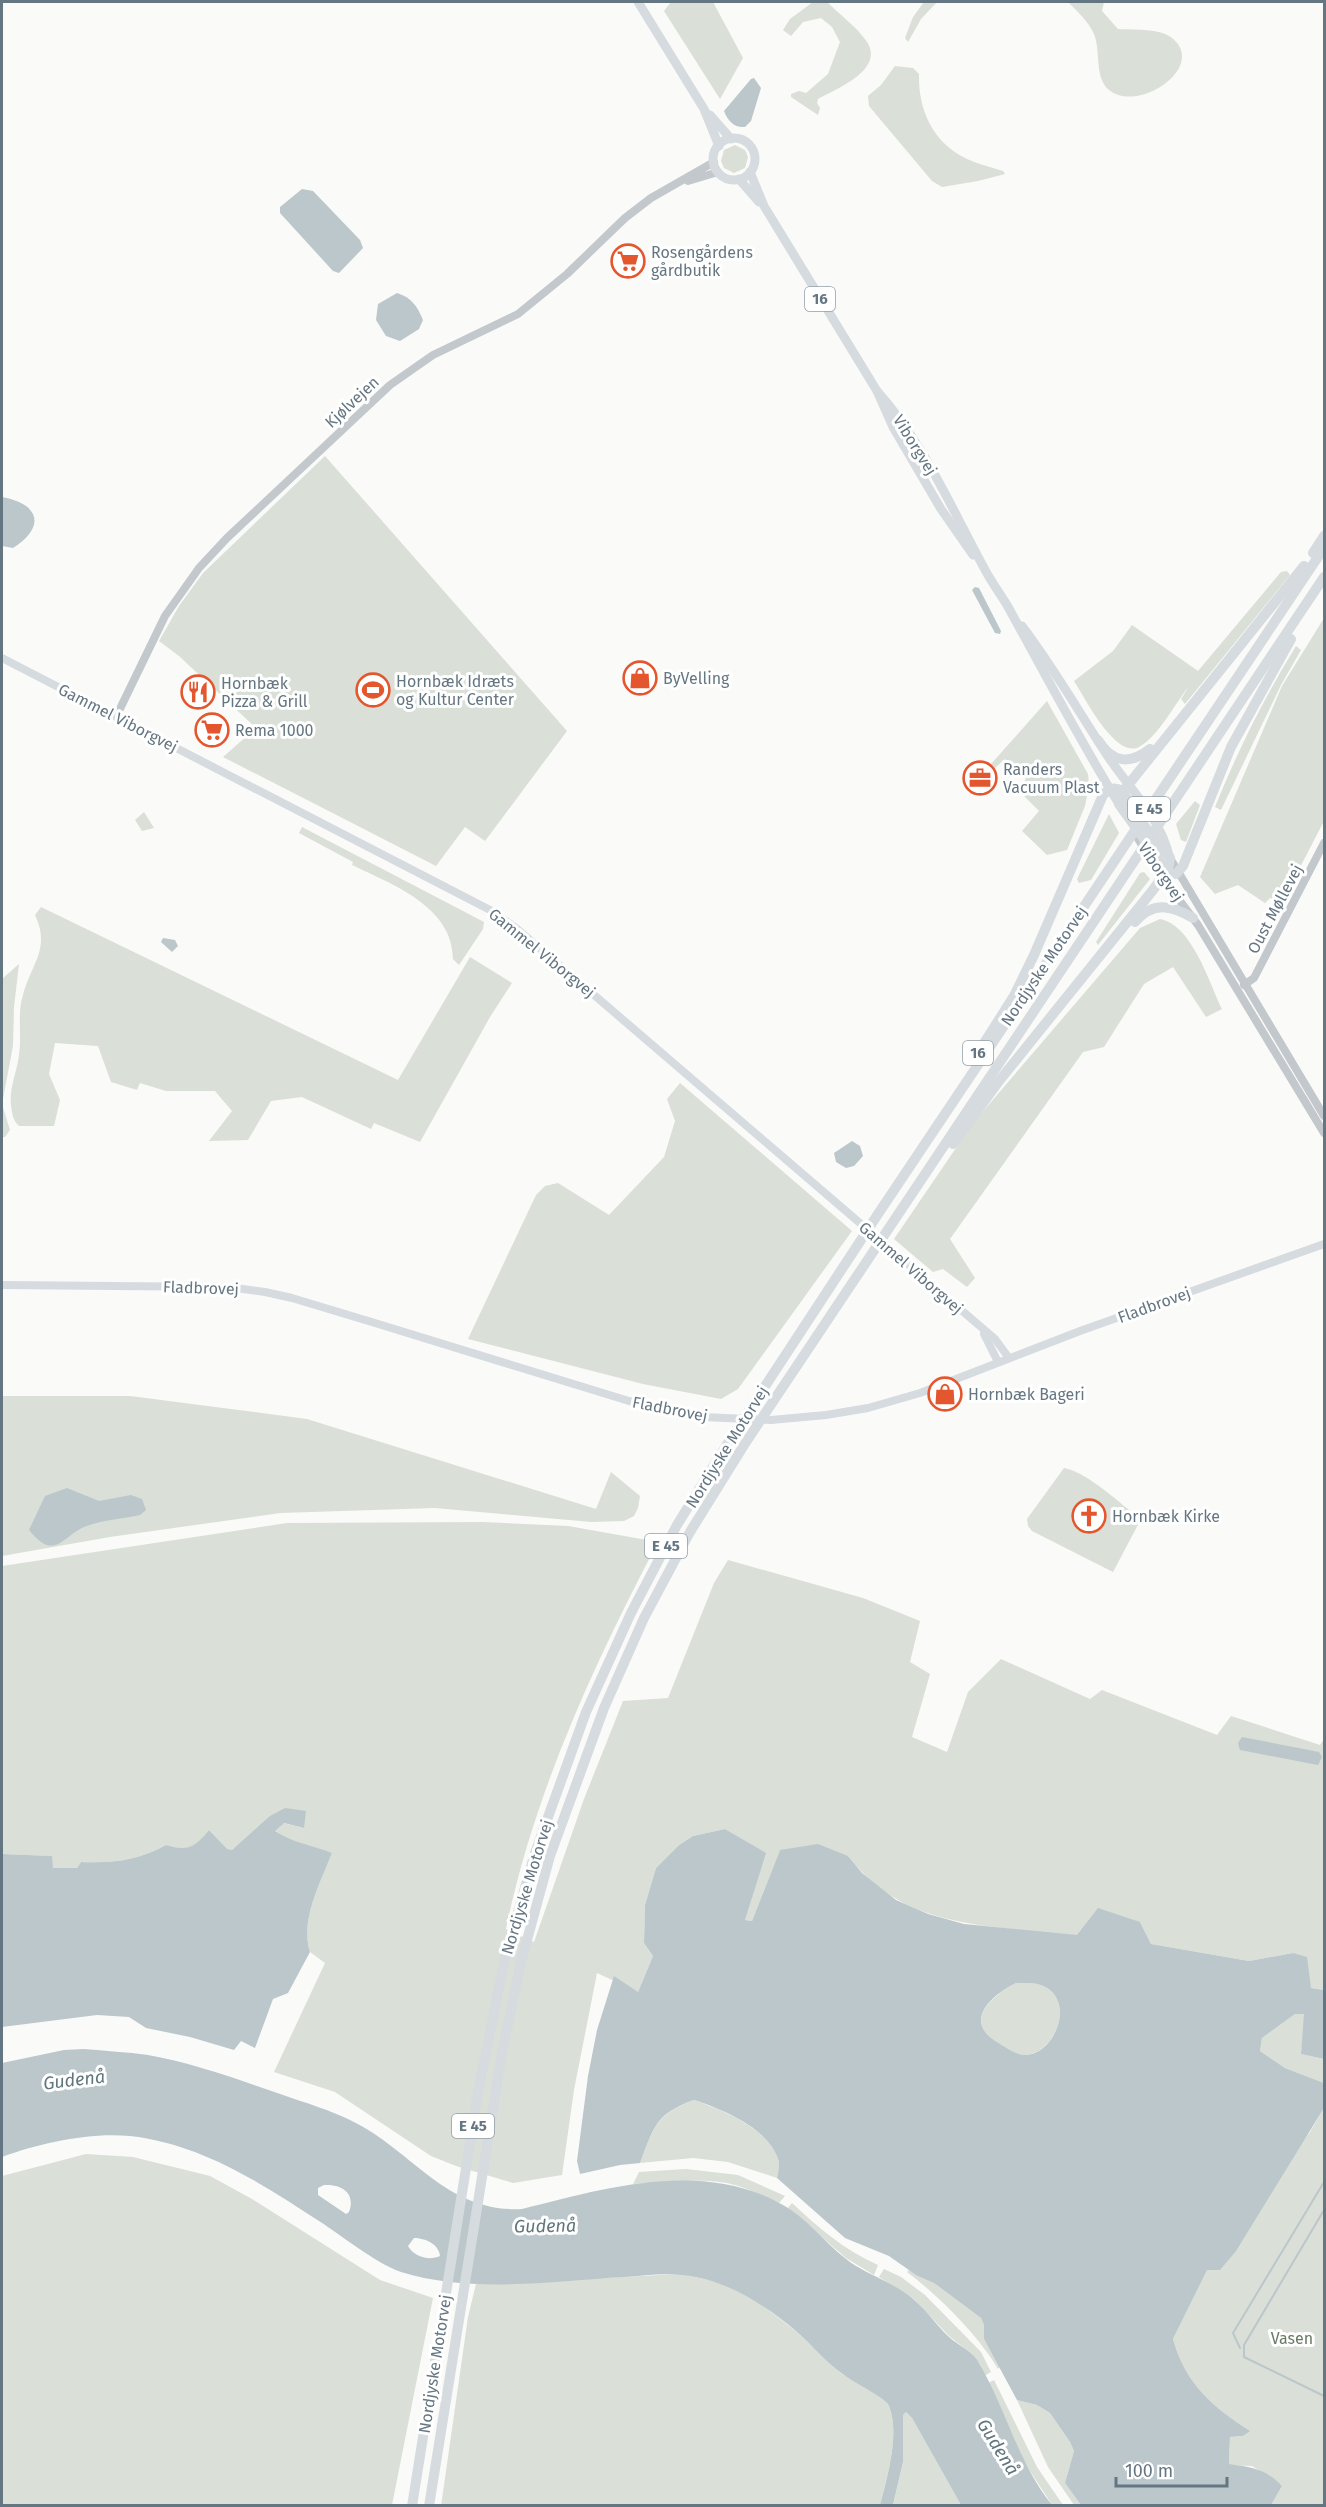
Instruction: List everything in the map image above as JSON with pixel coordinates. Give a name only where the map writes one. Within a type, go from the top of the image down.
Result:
[{"type":"highway","points":[[1324,536],[1271,609],[1167,736],[1125,792],[1130,817],[1164,867],[1173,874],[1183,866],[1219,773],[1242,726],[1287,645],[1324,589]]},
{"type":"highway","name":"Nordjyske Motorvej","points":[[412,2505],[486,2050],[505,1958],[534,1856],[586,1712],[631,1613],[678,1525],[731,1438],[878,1214],[1324,548]]},
{"type":"highway","name":"Nordjyske Motorvej","points":[[429,2505],[502,2053],[534,1913],[550,1856],[604,1708],[644,1618],[690,1532],[738,1455],[1324,577]]},
{"type":"highway","points":[[1098,740],[1104,751],[1126,760],[1140,757],[1167,736]]},
{"type":"highway","points":[[1109,789],[1115,788],[1125,792]]},
{"type":"highway","name":"16","points":[[878,1214],[1014,996],[1034,955],[1100,800],[1109,789]]},
{"type":"highway","name":"16","points":[[870,1255],[999,1081],[1099,958],[1164,867]]},
{"type":"highway","points":[[1099,958],[1141,915],[1152,909],[1162,906],[1170,907],[1193,918]]},
{"type":"main road","name":"16","points":[[638,2],[704,109],[731,139],[743,140],[752,148],[755,161],[750,172]]},
{"type":"main road","name":"16","points":[[704,109],[718,146]]},
{"type":"main road","points":[[718,172],[714,162],[718,146],[731,139]]},
{"type":"main road","name":"16","points":[[718,172],[726,178],[739,179]]},
{"type":"main road","points":[[739,179],[750,172]]},
{"type":"main road","name":"Viborgvej","points":[[750,172],[764,206],[877,391],[900,421],[954,508],[983,566],[1109,789]]},
{"type":"main road","name":"Viborgvej","points":[[739,179],[764,206]]},
{"type":"main road","name":"Viborgvej","points":[[1006,605],[1041,651],[1098,740],[1125,792],[1166,845],[1164,867]]},
{"type":"main road","name":"Gammel Viborgvej","points":[[2,658],[492,911],[516,928],[900,1258],[1000,1345],[1009,1359]]},
{"type":"main road","name":"Fladbrovej","points":[[2,1285],[226,1287],[265,1292],[668,1411],[711,1418],[791,1419],[868,1408],[920,1393],[998,1362],[1324,1244]]},
{"type":"main road","name":"Gammel Viborgvej","points":[[982,1331],[998,1362]]},
{"type":"street","name":"Kjølvejen","points":[[116,717],[165,616],[199,568],[227,538],[395,380],[433,355],[518,314],[559,281],[625,218],[651,198],[681,183],[714,162]]},
{"type":"street","name":"Kjølvejen","points":[[681,183],[718,172]]},
{"type":"street","name":"Oust Møllevej","points":[[1244,985],[1254,978],[1324,843]]},
{"type":"street","name":"Viborgvej","points":[[1164,867],[1324,1133]]},
{"type":"street","name":"Viborgvej","points":[[1178,872],[1324,1116]]},
{"type":"green space","points":[[671,2],[713,2],[743,58],[720,99],[664,11]]},
{"type":"green space","points":[[813,2],[827,2],[858,31],[867,42],[871,52],[864,70],[846,84],[818,99],[817,103],[820,108],[818,115],[791,97],[791,94],[799,91],[806,93],[828,74],[840,42],[832,27],[821,18],[803,22],[791,36],[783,30],[790,19]]},
{"type":"green space","points":[[924,2],[937,2],[921,19],[908,42],[905,38],[913,17]]},
{"type":"green space","points":[[1068,2],[1104,2],[1102,11],[1118,29],[1154,31],[1172,38],[1181,50],[1181,62],[1176,74],[1151,92],[1136,96],[1122,96],[1109,90],[1101,78],[1094,34],[1086,21]]},
{"type":"green space","points":[[895,66],[913,68],[919,74],[921,100],[925,112],[930,124],[945,144],[967,159],[1003,171],[1005,174],[942,187],[932,181],[869,106],[868,96],[881,85]]},
{"type":"green space","points":[[735,145],[745,150],[748,157],[745,168],[734,173],[724,168],[721,161],[724,150]]},
{"type":"green space","name":"Hornbæk Idræts og Kultur Center","points":[[325,456],[567,731],[485,841],[465,827],[436,866],[223,757],[256,728],[179,656],[159,641],[179,606],[203,573]]},
{"type":"green space","points":[[1287,571],[1290,575],[1185,704],[1181,699],[1189,686],[1160,728],[1146,742],[1139,747],[1130,748],[1120,744],[1101,724],[1074,681],[1113,651],[1132,625],[1198,671],[1281,572]]},
{"type":"green space","points":[[1324,618],[1324,821],[1281,904],[1270,898],[1265,903],[1238,885],[1215,894],[1200,877],[1282,686]]},
{"type":"green space","points":[[1296,646],[1301,650],[1281,685],[1221,810],[1215,807],[1233,765],[1262,705]]},
{"type":"green space","points":[[1047,701],[1088,774],[1089,785],[1085,806],[1067,850],[1047,855],[1022,831],[1039,811],[1017,789],[1026,779],[1005,759],[995,768],[991,764]]},
{"type":"green space","points":[[1195,801],[1200,805],[1186,842],[1181,840],[1176,824]]},
{"type":"green space","points":[[144,812],[154,828],[142,831],[135,820]]},
{"type":"green space","points":[[1109,814],[1119,833],[1091,880],[1079,883],[1077,879]]},
{"type":"green space","points":[[302,827],[484,922],[483,929],[459,965],[453,959],[450,941],[443,925],[431,911],[401,889],[352,865],[353,862],[299,833]]},
{"type":"green space","points":[[1144,872],[1150,879],[1098,945],[1096,942],[1140,873]]},
{"type":"green space","points":[[41,907],[398,1080],[470,957],[512,983],[490,1017],[420,1142],[374,1123],[371,1129],[302,1097],[271,1101],[248,1140],[209,1141],[232,1111],[215,1091],[166,1091],[140,1083],[137,1090],[111,1082],[98,1046],[55,1043],[49,1074],[60,1100],[54,1126],[19,1126],[12,1114],[11,1092],[19,1055],[21,1002],[40,947],[41,937],[35,915]]},
{"type":"green space","points":[[1160,919],[1171,923],[1190,943],[1222,1009],[1206,1017],[1173,967],[1144,984],[1104,1047],[1083,1052],[950,1239],[975,1278],[967,1287],[943,1269],[933,1272],[894,1239],[973,1123],[1140,928]]},
{"type":"green space","points":[[19,964],[14,1007],[13,1046],[2,1104],[2,979]]},
{"type":"green space","points":[[680,1083],[852,1231],[738,1389],[721,1399],[643,1384],[468,1339],[536,1195],[545,1186],[558,1183],[609,1215],[664,1157],[675,1121],[667,1099]]},
{"type":"green space","points":[[2,1104],[10,1130],[5,1137],[2,1137]]},
{"type":"green space","points":[[2,1396],[130,1396],[307,1419],[596,1509],[611,1472],[640,1496],[634,1516],[624,1521],[591,1522],[435,1508],[280,1513],[110,1537],[2,1556]]},
{"type":"green space","points":[[1064,1468],[1094,1482],[1141,1519],[1113,1572],[1032,1531],[1028,1526],[1027,1519]]},
{"type":"green space","points":[[483,1522],[568,1526],[658,1542],[611,1635],[569,1730],[533,1828],[506,1929],[534,1942],[584,1799],[623,1701],[668,1698],[714,1583],[728,1560],[863,1598],[920,1621],[910,1662],[930,1674],[912,1737],[947,1752],[968,1692],[1001,1659],[1090,1699],[1102,1690],[1217,1735],[1231,1716],[1320,1745],[1324,1739],[1324,1990],[1311,1988],[1293,1953],[1249,1961],[1151,1944],[1140,1922],[1092,1933],[1070,1935],[972,1924],[926,1913],[885,1891],[866,1876],[848,1856],[780,1850],[752,1921],[745,1920],[765,1853],[725,1829],[693,1836],[679,1845],[656,1868],[645,1905],[644,1943],[653,1956],[638,1992],[597,1973],[574,2090],[562,2175],[513,2183],[431,2156],[335,2092],[274,2072],[325,1963],[310,1952],[308,1927],[313,1902],[332,1853],[290,1841],[274,1830],[283,1823],[304,1828],[285,1808],[232,1850],[227,1850],[209,1830],[195,1845],[190,1847],[180,1848],[166,1845],[145,1855],[125,1860],[81,1862],[77,1868],[53,1868],[51,1856],[2,1854],[2,1566],[287,1523]]},
{"type":"green space","points":[[1016,1983],[1032,1983],[1047,1988],[1055,1996],[1060,2017],[1057,2029],[1043,2048],[1022,2055],[994,2040],[985,2032],[982,2024],[982,2015],[986,2007],[1000,1993]]},
{"type":"green space","points":[[1295,2014],[1305,2014],[1301,2054],[1324,2059],[1324,2083],[1285,2068],[1260,2051],[1262,2038]]},
{"type":"green space","points":[[694,2100],[730,2115],[765,2138],[778,2159],[777,2178],[728,2162],[693,2158],[640,2163],[653,2131],[663,2117]]},
{"type":"green space","name":"Vasen","points":[[1324,2108],[1324,2505],[1271,2505],[1282,2486],[1252,2466],[1229,2465],[1230,2437],[1243,2436],[1249,2431],[1223,2413],[1202,2393],[1185,2369],[1173,2339],[1207,2269],[1310,2132]]},
{"type":"green space","points":[[86,2154],[133,2157],[210,2176],[252,2199],[380,2280],[433,2298],[392,2505],[2,2505],[2,2176]]},
{"type":"green space","points":[[686,2169],[738,2175],[785,2196],[779,2203],[740,2187],[715,2182],[633,2184],[639,2172]]},
{"type":"green space","points":[[792,2203],[832,2238],[878,2265],[874,2275],[846,2258],[788,2208]]},
{"type":"green space","points":[[884,2269],[901,2277],[925,2295],[981,2352],[991,2372],[984,2376],[972,2354],[949,2336],[915,2300],[879,2277]]},
{"type":"green space","points":[[909,2270],[934,2283],[981,2318],[984,2325],[984,2339],[1000,2367],[998,2369],[969,2330],[932,2292],[907,2272]]},
{"type":"green space","points":[[681,2274],[722,2283],[758,2302],[798,2333],[842,2374],[870,2389],[888,2404],[892,2414],[892,2454],[880,2505],[441,2506],[468,2317],[476,2284]]},
{"type":"green space","points":[[994,2380],[1037,2467],[1063,2505],[1052,2505],[1023,2460],[988,2383]]},
{"type":"green space","points":[[1017,2400],[1037,2405],[1050,2413],[1070,2442],[1074,2451],[1065,2483],[1081,2505],[1074,2505],[1048,2467]]},
{"type":"green space","points":[[906,2412],[912,2418],[961,2505],[893,2506],[903,2462],[903,2415]]},
{"type":"water","points":[[754,78],[761,88],[751,121],[745,127],[735,125],[724,111]]},
{"type":"water","points":[[302,189],[313,191],[360,240],[363,248],[339,273],[333,271],[280,213],[280,207]]},
{"type":"water","points":[[397,293],[407,297],[413,303],[423,320],[419,329],[400,341],[386,336],[376,320],[378,304]]},
{"type":"water","points":[[2,497],[24,505],[34,517],[31,532],[13,548],[2,546]]},
{"type":"water","points":[[975,587],[979,588],[1001,631],[1000,634],[995,633],[972,590]]},
{"type":"water","points":[[163,938],[175,940],[178,946],[172,952],[161,942]]},
{"type":"water","points":[[852,1141],[860,1146],[863,1156],[854,1166],[846,1168],[836,1162],[834,1153]]},
{"type":"water","points":[[67,1488],[99,1501],[131,1495],[142,1499],[146,1510],[140,1515],[84,1527],[57,1544],[51,1546],[45,1544],[29,1530],[45,1496]]},
{"type":"water","points":[[1242,1737],[1319,1752],[1322,1757],[1318,1765],[1240,1750],[1238,1743]]},
{"type":"water","points":[[285,1808],[306,1811],[304,1828],[284,1823],[275,1831],[332,1853],[309,1915],[310,1952],[288,1993],[273,1999],[255,2048],[241,2041],[234,2050],[190,2037],[146,2028],[129,2017],[97,2015],[2,2027],[2,1854],[52,1856],[53,1868],[77,1868],[81,1862],[125,1860],[145,1855],[166,1845],[186,1848],[195,1844],[209,1830],[227,1849],[232,1850],[270,1816]]},
{"type":"water","points":[[725,1829],[766,1853],[745,1920],[752,1921],[780,1850],[818,1844],[848,1856],[862,1873],[896,1900],[928,1914],[964,1924],[1077,1935],[1098,1908],[1140,1922],[1151,1944],[1249,1961],[1293,1953],[1307,1957],[1311,1988],[1324,1990],[1324,2059],[1301,2054],[1304,2014],[1295,2014],[1262,2038],[1260,2051],[1285,2068],[1324,2083],[1324,2108],[1236,2251],[1220,2270],[1207,2270],[1173,2339],[1185,2369],[1202,2392],[1224,2413],[1250,2431],[1243,2436],[1230,2437],[1229,2464],[1258,2470],[1276,2480],[1282,2486],[1271,2505],[1081,2505],[1065,2483],[1074,2451],[1070,2442],[1050,2413],[1037,2405],[1017,2400],[984,2339],[984,2325],[981,2318],[934,2283],[916,2275],[889,2256],[845,2238],[777,2178],[778,2159],[765,2138],[730,2114],[694,2100],[681,2105],[658,2123],[640,2163],[580,2174],[577,2161],[588,2076],[597,2030],[614,1976],[638,1992],[653,1956],[644,1943],[645,1905],[656,1868],[679,1845],[693,1836]],"holes":[[[1016,1983],[1036,1984],[1047,1988],[1055,1996],[1059,2006],[1060,2017],[1051,2039],[1043,2048],[1023,2055],[994,2040],[985,2032],[981,2024],[985,2007],[999,1993]]]},
{"type":"water","name":"Gudenå","points":[[84,2049],[165,2058],[216,2072],[327,2110],[373,2133],[451,2191],[495,2208],[522,2209],[620,2186],[687,2181],[720,2183],[752,2191],[783,2205],[802,2218],[846,2259],[914,2299],[949,2337],[974,2356],[996,2396],[1030,2471],[1052,2505],[961,2505],[912,2418],[906,2412],[903,2415],[903,2462],[893,2505],[880,2505],[893,2441],[892,2415],[888,2404],[840,2372],[797,2332],[771,2312],[744,2294],[714,2282],[667,2274],[512,2284],[456,2283],[428,2279],[401,2272],[381,2263],[252,2180],[206,2156],[181,2147],[156,2140],[115,2135],[82,2137],[48,2143],[2,2157],[2,2063],[64,2050]],"holes":[[[324,2185],[336,2186],[346,2191],[351,2200],[349,2212],[346,2214],[318,2195],[318,2188]],[[414,2238],[431,2242],[437,2248],[440,2256],[427,2258],[414,2253],[408,2246]]]},
{"type":"waterway","points":[[1240,2348],[1233,2333],[1324,2182]]},
{"type":"waterway","points":[[1324,2210],[1244,2345],[1244,2357],[1324,2396]]},
{"type":"place","name":"Rosengårdens gårdbutik","points":[[628,261]]},
{"type":"place","name":"ByVelling","points":[[640,678]]},
{"type":"place","name":"Hornbæk Idræts og Kultur Center","points":[[373,690]]},
{"type":"place","name":"Hornbæk Pizza & Grill","points":[[198,692]]},
{"type":"place","name":"Rema 1000","points":[[212,730]]},
{"type":"place","name":"Randers Vacuum Plast","points":[[980,778]]},
{"type":"place","name":"Hornbæk Bageri","points":[[945,1394]]},
{"type":"place","name":"Hornbæk Kirke","points":[[1089,1516]]}]
